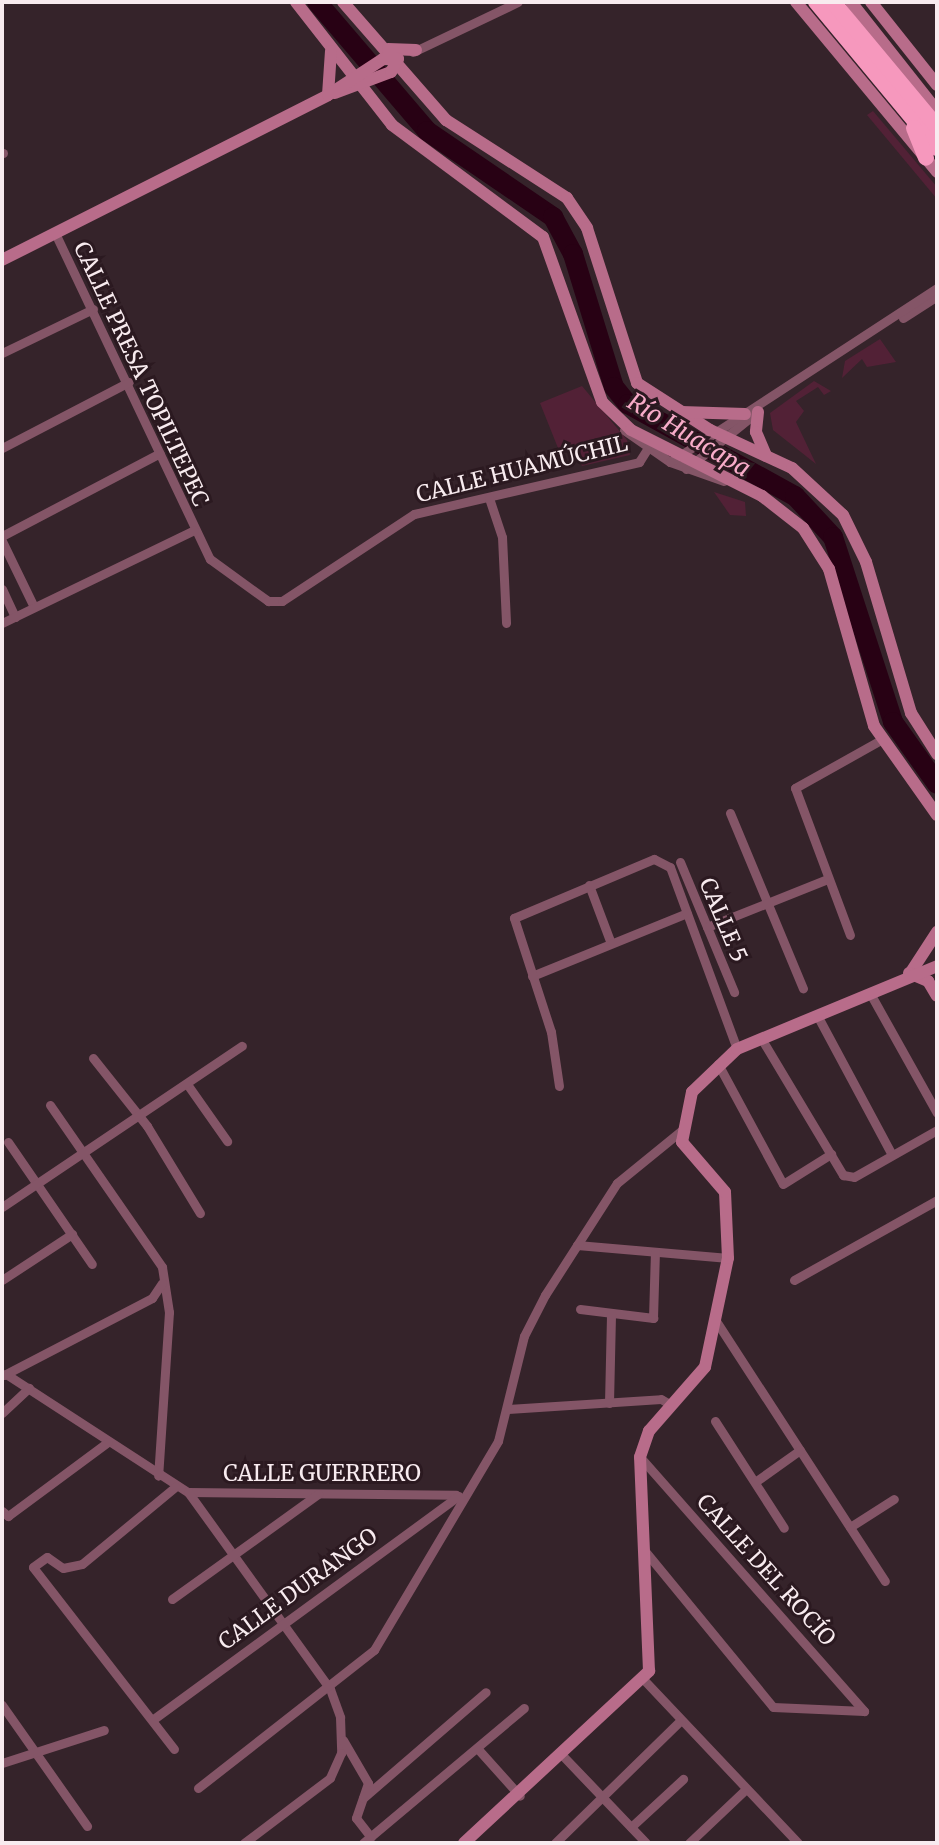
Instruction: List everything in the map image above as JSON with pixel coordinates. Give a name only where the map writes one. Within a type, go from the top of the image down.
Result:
[{"type":"highway","points":[[816,2],[909,116],[931,153]]},
{"type":"highway","points":[[833,2],[937,127]]},
{"type":"main road","points":[[296,2],[359,80],[370,100],[414,144],[543,237],[602,402],[631,430],[673,458],[749,490],[791,516],[817,545],[881,740],[937,815]]},
{"type":"main road","points":[[343,2],[382,53],[398,59],[416,92],[446,120],[567,198],[592,243],[628,365],[637,383],[676,411],[710,430],[792,468],[848,523],[911,713],[937,754]]},
{"type":"main road","points":[[796,2],[931,153],[937,172]]},
{"type":"main road","points":[[851,2],[937,111]]},
{"type":"main road","points":[[871,2],[937,85]]},
{"type":"main road","points":[[328,95],[331,48]]},
{"type":"main road","points":[[359,80],[382,53],[416,50]]},
{"type":"main road","points":[[2,260],[359,80],[391,72],[398,59]]},
{"type":"main road","points":[[328,95],[370,100]]},
{"type":"main road","points":[[676,411],[751,413],[766,456]]},
{"type":"main road","points":[[909,973],[937,932]]},
{"type":"main road","points":[[466,1842],[521,1796],[644,1680],[650,1657],[640,1545],[640,1457],[649,1431],[705,1367],[728,1258],[725,1192],[688,1155],[682,1130],[692,1092],[737,1049],[871,995],[909,973],[937,966]]},
{"type":"main road","points":[[909,973],[928,981],[937,996]]},
{"type":"street","points":[[398,59],[518,2]]},
{"type":"street","name":"CALLE PRESA TOPILTEPEC","points":[[55,233],[129,382],[194,530],[210,559],[268,601],[282,601]]},
{"type":"street","points":[[690,466],[751,413],[937,288]]},
{"type":"street","points":[[602,402],[647,449],[673,458],[710,430],[751,413],[937,296]]},
{"type":"street","points":[[2,353],[93,309]]},
{"type":"street","points":[[2,448],[129,382]]},
{"type":"street","name":"CALLE HUAMÚCHIL","points":[[282,601],[393,524],[639,462],[647,449]]},
{"type":"street","points":[[34,607],[2,538],[160,453]]},
{"type":"street","points":[[489,498],[502,537],[506,623]]},
{"type":"street","points":[[2,623],[194,530]]},
{"type":"street","points":[[2,589],[15,617]]},
{"type":"street","points":[[850,935],[825,880],[795,788],[881,740]]},
{"type":"street","points":[[730,813],[803,988]]},
{"type":"street","points":[[559,1086],[514,918],[589,885],[661,860],[670,867],[737,1049]]},
{"type":"street","name":"CALLE 5","points":[[680,862],[734,992]]},
{"type":"street","points":[[707,927],[825,880]]},
{"type":"street","points":[[589,885],[610,941]]},
{"type":"street","points":[[532,976],[610,941],[687,913]]},
{"type":"street","points":[[871,995],[937,1113]]},
{"type":"street","points":[[817,1015],[891,1153]]},
{"type":"street","points":[[761,1038],[848,1177],[937,1130]]},
{"type":"street","points":[[2,1207],[242,1046]]},
{"type":"street","points":[[93,1058],[139,1116],[200,1213]]},
{"type":"street","points":[[718,1064],[783,1184],[831,1154]]},
{"type":"street","points":[[187,1084],[227,1141]]},
{"type":"street","points":[[50,1105],[86,1148],[154,1247],[169,1312],[158,1476]]},
{"type":"street","points":[[198,1788],[330,1689],[374,1650],[508,1409],[524,1336],[577,1245],[617,1183],[682,1130]]},
{"type":"street","points":[[8,1142],[92,1264]]},
{"type":"street","points":[[794,1280],[937,1200]]},
{"type":"street","points":[[2,1280],[72,1234]]},
{"type":"street","points":[[577,1245],[728,1258]]},
{"type":"street","points":[[580,1309],[653,1318],[655,1252]]},
{"type":"street","points":[[4,1374],[152,1298],[162,1283]]},
{"type":"street","points":[[609,1403],[611,1313]]},
{"type":"street","points":[[716,1321],[885,1581]]},
{"type":"street","points":[[4,1374],[175,1487],[188,1492],[330,1689],[343,1740],[368,1783],[356,1818],[367,1840],[524,1708]]},
{"type":"street","points":[[2,1413],[29,1388]]},
{"type":"street","points":[[508,1409],[609,1403],[671,1405]]},
{"type":"street","points":[[715,1421],[784,1528]]},
{"type":"street","points":[[5,1513],[108,1442]]},
{"type":"street","points":[[755,1482],[800,1450]]},
{"type":"street","name":"CALLE DEL ROCÍO","points":[[640,1457],[865,1706],[862,1713],[773,1707],[640,1545]]},
{"type":"street","points":[[174,1749],[155,1718],[33,1568],[47,1557],[63,1568],[82,1564],[175,1487]]},
{"type":"street","name":"CALLE GUERRERO","points":[[188,1492],[460,1496]]},
{"type":"street","points":[[172,1599],[318,1494]]},
{"type":"street","name":"CALLE DURANGO","points":[[155,1718],[460,1496]]},
{"type":"street","points":[[850,1527],[894,1499]]},
{"type":"street","points":[[644,1680],[798,1843]]},
{"type":"street","points":[[363,1798],[486,1692]]},
{"type":"street","points":[[2,1705],[30,1754],[87,1826]]},
{"type":"street","points":[[557,1842],[681,1720]]},
{"type":"street","points":[[2,1763],[104,1730]]},
{"type":"street","points":[[244,1843],[330,1778],[343,1740]]},
{"type":"street","points":[[477,1748],[521,1796]]},
{"type":"street","points":[[563,1756],[646,1843]]},
{"type":"street","points":[[631,1827],[683,1779]]},
{"type":"street","points":[[689,1843],[745,1790]]},
{"type":"shaded area","points":[[873,111],[937,187],[937,199],[867,115]]},
{"type":"shaded area","points":[[880,339],[896,362],[867,367],[862,359],[842,378],[845,361]]},
{"type":"shaded area","points":[[814,381],[831,391],[824,395],[818,387],[796,401],[804,411],[796,422],[816,464],[773,430],[770,413]]},
{"type":"shaded area","points":[[582,386],[627,440],[630,455],[582,466],[574,451],[560,453],[540,403]]},
{"type":"shaded area","points":[[714,492],[745,502],[746,516],[730,515]]},
{"type":"waterway","name":"Río Huacapa","points":[[317,2],[427,131],[553,217],[573,254],[614,387],[628,404],[795,496],[833,537],[893,722],[937,784]]}]
